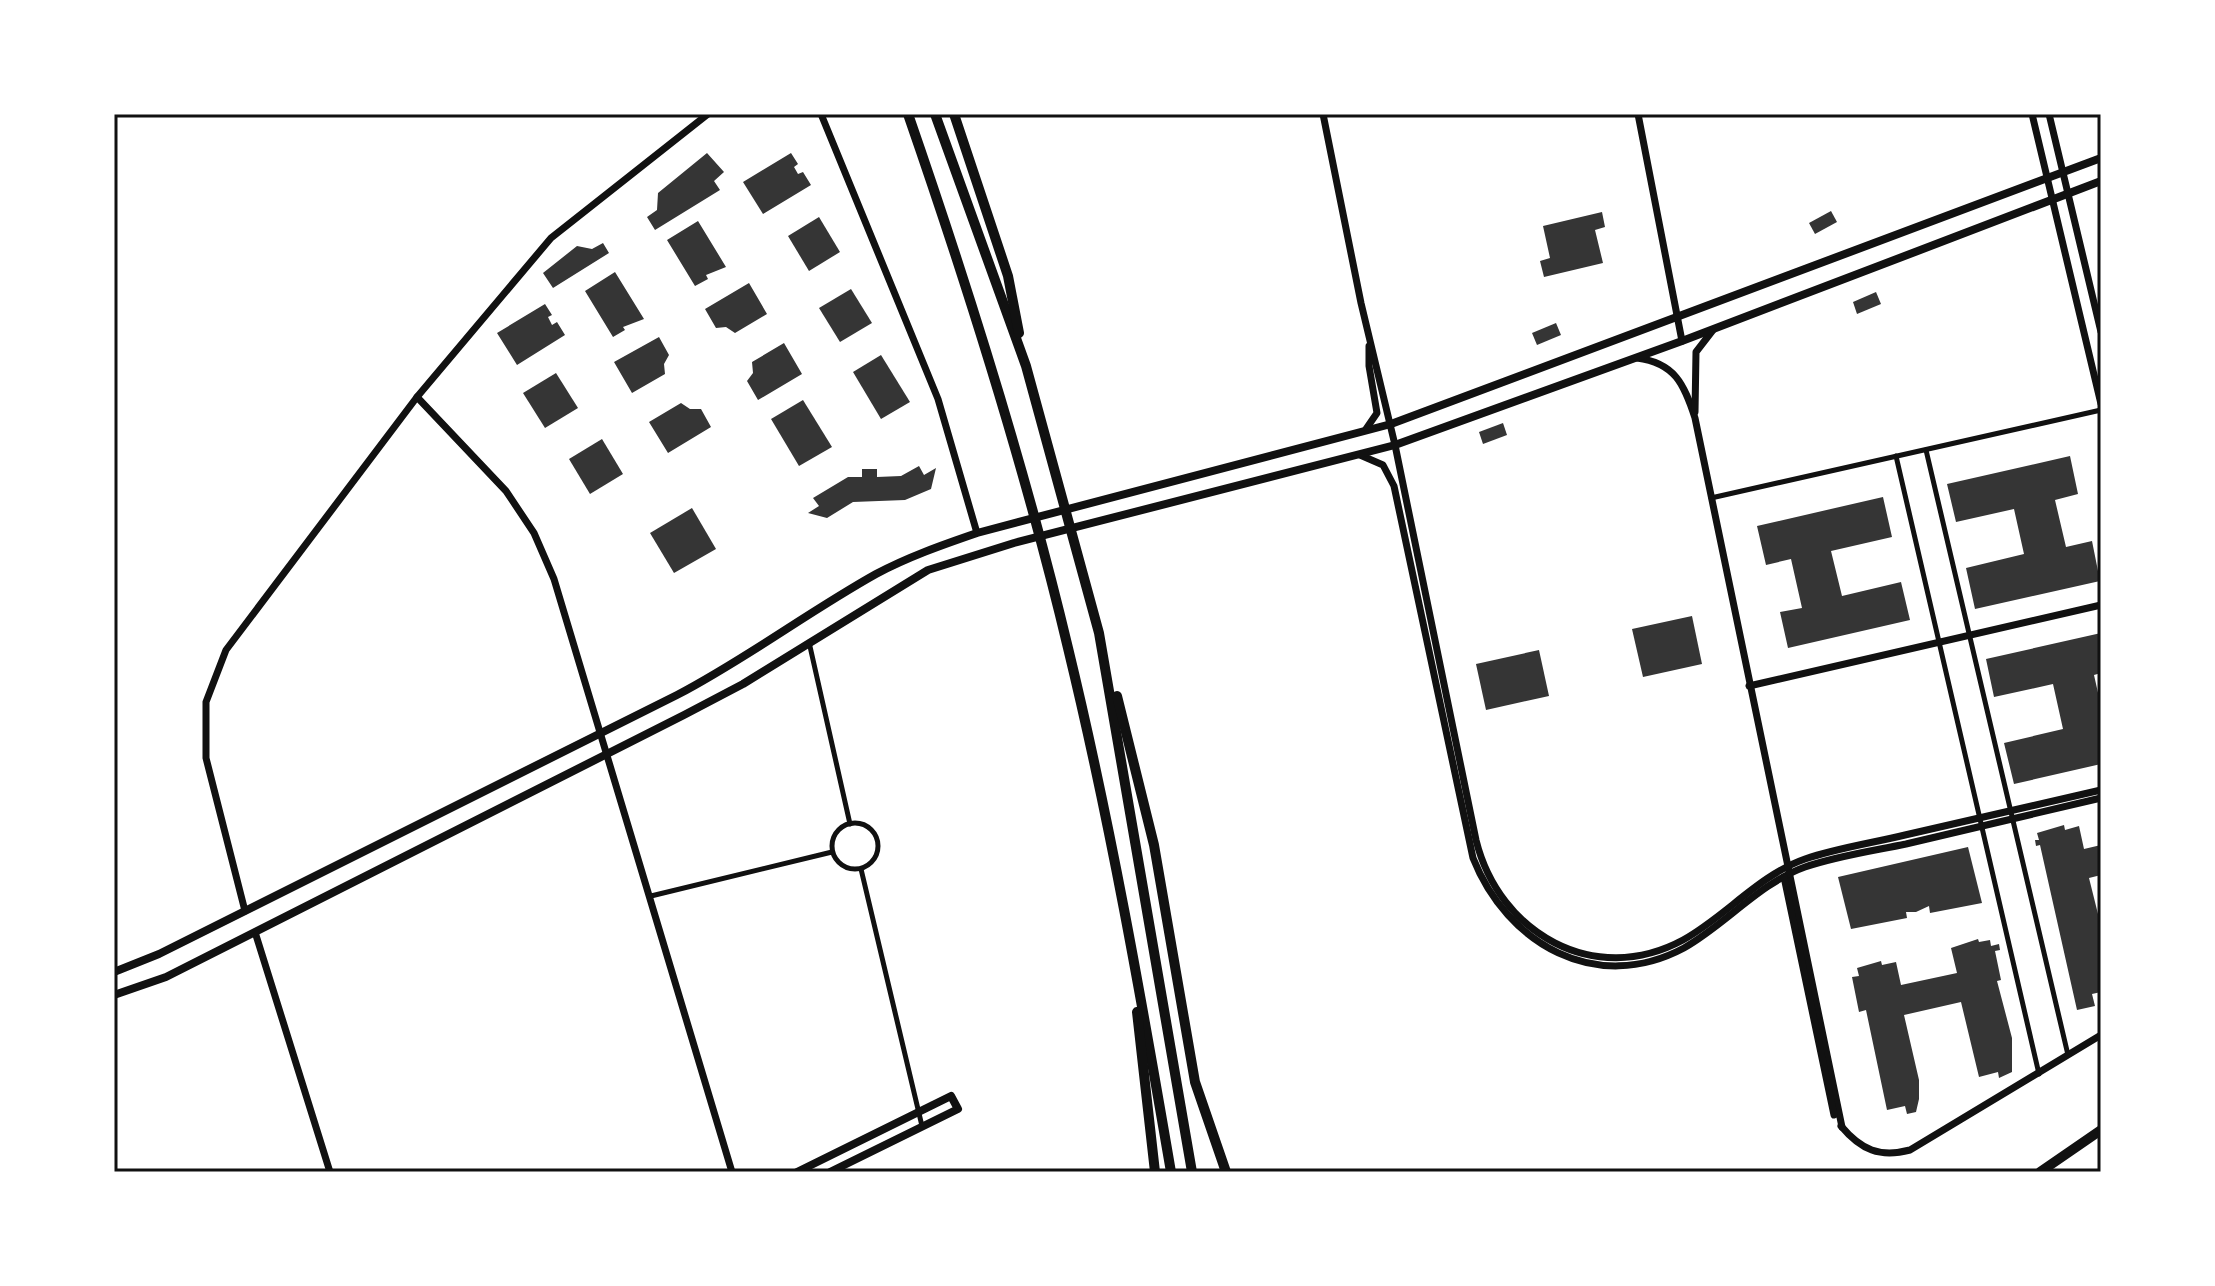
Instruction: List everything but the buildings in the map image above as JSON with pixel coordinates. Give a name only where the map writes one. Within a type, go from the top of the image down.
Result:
[{"type":"highway","points":[[908,114],[995,374],[1068,647],[1127,931],[1171,1172]]},
{"type":"highway","points":[[935,114],[1026,366]]},
{"type":"highway","points":[[954,114],[1008,276],[1026,366],[1132,748],[1154,845],[1195,1082],[1226,1172]]},
{"type":"highway","points":[[1099,633],[1192,1172]]},
{"type":"highway","points":[[1127,931],[1155,1172]]},
{"type":"highway","points":[[2040,1172],[2101,1130]]},
{"type":"main road","points":[[114,972],[159,954],[733,666],[874,575],[921,552],[977,533],[1391,424],[2101,158]]},
{"type":"main road","points":[[114,995],[166,977],[743,684],[928,570],[1014,543],[1395,445],[1637,358],[2101,181]]},
{"type":"main road","points":[[797,1172],[951,1096],[958,1109],[830,1172]]},
{"type":"street","points":[[245,911],[206,758],[203,725],[213,675],[226,650],[417,397],[551,238],[708,114]]},
{"type":"street","points":[[821,114],[938,399],[977,533]]},
{"type":"street","points":[[1323,114],[1370,340],[1391,424],[1478,849],[1494,888],[1512,912],[1537,934],[1570,949],[1605,957],[1642,955],[1695,933],[1813,857],[1981,822],[2101,790]]},
{"type":"street","points":[[1638,114],[1682,341]]},
{"type":"street","points":[[1711,498],[2101,407],[2032,114]]},
{"type":"street","points":[[2049,114],[2101,328]]},
{"type":"street","points":[[1695,418],[1696,352],[1702,340],[1717,328]]},
{"type":"street","points":[[1360,433],[1372,423],[1377,413],[1369,366],[1370,340]]},
{"type":"street","points":[[1637,358],[1656,361],[1677,374],[1695,418],[1842,1127],[1863,1147],[1877,1153],[1910,1150],[2101,1035]]},
{"type":"street","points":[[417,397],[506,491],[534,533],[554,579],[603,732],[732,1172]]},
{"type":"street","points":[[1926,450],[2068,1056]]},
{"type":"street","points":[[1360,455],[1383,465],[1394,486],[1471,850],[1488,891],[1518,929],[1548,949],[1584,962],[1625,965],[1644,962],[1698,939],[1787,873]]},
{"type":"street","points":[[1896,456],[2039,1074]]},
{"type":"street","points":[[1749,686],[2101,605]]},
{"type":"street","points":[[809,642],[850,824]]},
{"type":"street","points":[[2011,815],[2101,798]]},
{"type":"street","points":[[850,824],[865,826],[878,845],[874,860],[861,869],[846,868],[832,852],[837,832],[850,824]]},
{"type":"street","points":[[651,896],[832,852]]},
{"type":"street","points":[[861,869],[922,1126]]},
{"type":"street","points":[[255,932],[330,1172]]}]
